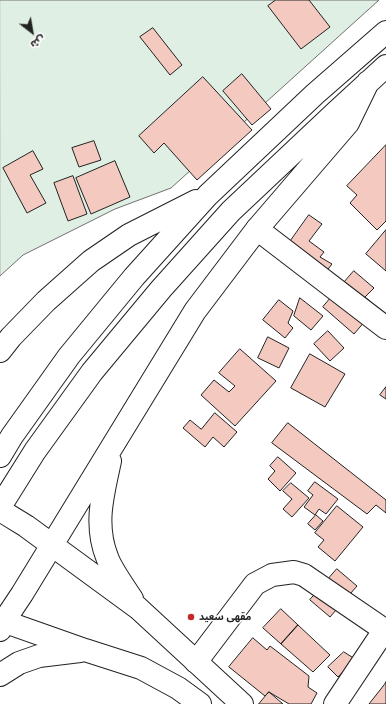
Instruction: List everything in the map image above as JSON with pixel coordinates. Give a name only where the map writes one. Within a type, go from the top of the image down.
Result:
[{"type":"main road","points":[[0,456],[12,436],[69,356],[134,277],[208,194],[315,94],[386,32]]},
{"type":"main road","points":[[242,704],[138,608],[51,546],[26,526],[0,509],[35,451],[92,372],[166,283],[231,211],[386,66]]},
{"type":"main road","points":[[200,704],[178,688],[141,668],[85,650],[1,619],[22,594],[195,311],[257,229],[348,123],[368,82]]},
{"type":"main road","points":[[0,351],[10,337],[46,301],[91,261],[129,235],[208,194]]},
{"type":"main road","points":[[257,229],[386,328]]},
{"type":"main road","points":[[114,444],[102,495],[99,529],[107,558],[138,608]]},
{"type":"main road","points":[[26,526],[31,541],[36,571]]},
{"type":"main road","points":[[196,662],[255,584],[272,575],[294,572],[304,575],[385,630],[335,704]]},
{"type":"main road","points":[[0,675],[18,663],[39,656],[85,650]]},
{"type":"green space","points":[[0,0],[379,0],[171,188],[115,209],[23,255],[0,276]]},
{"type":"building","points":[[276,0],[309,0],[330,27],[301,49],[268,6]]},
{"type":"building","points":[[153,28],[182,65],[170,75],[140,37]]},
{"type":"building","points":[[242,74],[271,109],[252,125],[223,91]]},
{"type":"building","points":[[203,77],[252,130],[197,180],[164,143],[154,153],[139,136]]},
{"type":"building","points":[[94,141],[101,160],[79,167],[72,148]]},
{"type":"building","points":[[386,145],[386,221],[377,230],[350,203],[357,195],[347,186]]},
{"type":"building","points":[[33,151],[43,169],[30,175],[46,203],[27,213],[3,168]]},
{"type":"building","points":[[115,161],[130,197],[91,214],[76,178]]},
{"type":"building","points":[[73,176],[87,214],[68,221],[54,183]]},
{"type":"building","points":[[309,215],[322,224],[309,241],[324,252],[320,257],[332,264],[318,282],[282,253]]},
{"type":"building","points":[[386,230],[386,271],[366,254]]},
{"type":"building","points":[[354,271],[374,288],[365,297],[374,305],[372,313],[354,334],[323,307]]},
{"type":"building","points":[[300,298],[323,316],[311,330],[294,316]]},
{"type":"building","points":[[279,300],[293,311],[288,323],[293,328],[285,338],[263,320]]},
{"type":"building","points":[[328,331],[344,348],[330,361],[314,344]]},
{"type":"building","points":[[268,337],[289,348],[279,368],[258,358]]},
{"type":"building","points":[[240,349],[276,381],[235,426],[201,395],[214,380],[229,392],[235,386],[219,373]]},
{"type":"building","points":[[310,354],[345,374],[325,407],[291,388]]},
{"type":"building","points":[[386,387],[386,399],[380,395]]},
{"type":"building","points":[[215,413],[237,432],[224,447],[213,437],[205,447],[183,428],[190,420],[201,429]]},
{"type":"building","points":[[288,423],[386,500],[386,513],[376,505],[367,514],[272,443]]},
{"type":"building","points":[[278,457],[296,473],[280,491],[268,479],[275,471],[270,466]]},
{"type":"building","points":[[315,482],[338,499],[326,514],[319,509],[315,515],[304,507],[313,495],[308,491]]},
{"type":"building","points":[[291,483],[309,498],[292,517],[283,509],[292,499],[283,491]]},
{"type":"building","points":[[337,506],[363,527],[335,561],[318,547],[324,540],[315,533]]},
{"type":"building","points":[[316,515],[323,521],[315,530],[308,524]]},
{"type":"building","points":[[337,569],[357,586],[330,617],[310,600]]},
{"type":"building","points":[[281,609],[298,625],[281,644],[263,628]]},
{"type":"building","points":[[298,625],[330,655],[313,672],[281,644]]},
{"type":"building","points":[[253,638],[267,650],[270,646],[309,676],[308,687],[317,693],[311,704],[289,704],[269,692],[265,696],[229,667]]},
{"type":"building","points":[[344,652],[355,659],[338,677],[328,667]]},
{"type":"building","points":[[386,682],[386,704],[369,704],[384,685]]},
{"type":"building","points":[[269,692],[283,704],[259,704]]},
{"type":"place","name":"مقهى سعيد","points":[[191,617]]}]
